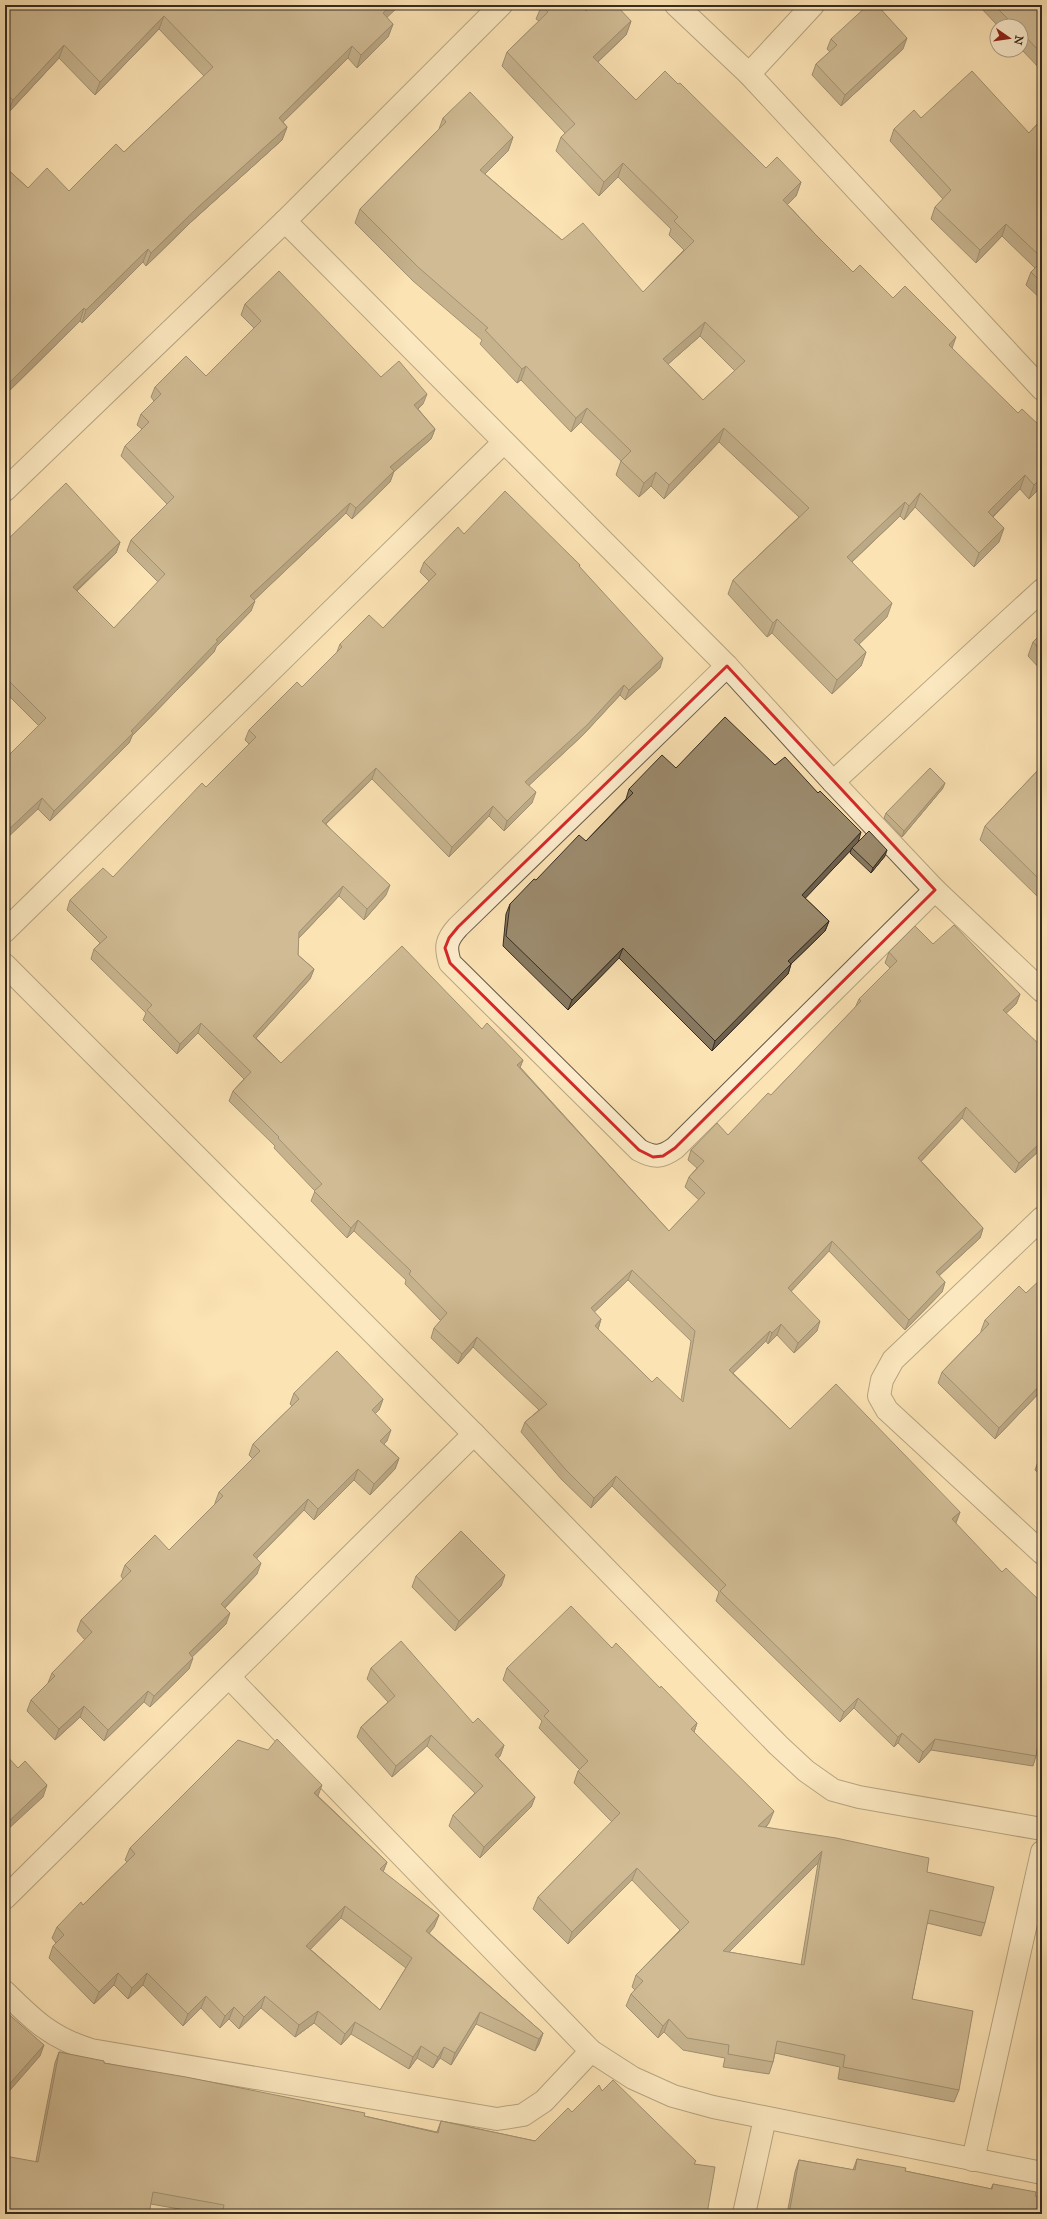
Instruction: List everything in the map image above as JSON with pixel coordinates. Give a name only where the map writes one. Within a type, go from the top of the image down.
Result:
[{"type":"street","points":[[5,490],[285,221],[501,5]]},
{"type":"street","points":[[676,5],[749,74],[1042,389]]},
{"type":"street","points":[[749,74],[812,5]]},
{"type":"street","points":[[285,221],[727,666],[833,782],[936,890],[1042,991]]},
{"type":"street","points":[[5,931],[504,442]]},
{"type":"street","points":[[833,782],[1042,590]]},
{"type":"street","points":[[727,666],[458,928],[449,938],[446,948],[450,963],[639,1150],[652,1157],[663,1156],[675,1148],[936,890]]},
{"type":"street","points":[[5,965],[474,1434],[778,1745],[806,1771],[833,1790],[859,1797],[1042,1829]]},
{"type":"street","points":[[1042,1218],[893,1360],[882,1380],[879,1396],[887,1410],[1042,1553]]},
{"type":"street","points":[[5,1898],[474,1434]]},
{"type":"street","points":[[229,1677],[591,2051],[633,2078],[673,2096],[765,2118],[1042,2173]]},
{"type":"street","points":[[973,2160],[1042,1852]]},
{"type":"street","points":[[5,1992],[34,2022],[72,2044],[91,2050],[497,2119],[522,2116],[544,2101],[591,2051]]},
{"type":"street","points":[[744,2214],[765,2118]]},
{"type":"highlighted area","points":[[727,666],[935,890],[675,1148],[663,1156],[653,1157],[639,1150],[450,963],[445,948],[449,938],[458,927]]},
{"type":"building","points":[[5,5],[391,5],[383,13],[393,24],[361,55],[352,46],[279,118],[287,127],[196,209],[151,253],[148,249],[86,310],[84,308],[5,387],[5,167],[28,188],[47,168],[69,191],[116,144],[124,152],[213,67],[164,16],[100,82],[64,45],[13,100],[5,93]]},
{"type":"building","points":[[542,5],[581,5],[586,11],[592,5],[616,5],[631,21],[593,57],[636,100],[665,71],[678,84],[680,83],[766,168],[777,157],[801,182],[783,200],[815,234],[853,272],[860,265],[893,298],[905,286],[956,337],[949,345],[1018,413],[1022,409],[1042,428],[1042,477],[1034,485],[1025,475],[988,512],[1004,528],[979,553],[920,493],[909,506],[905,502],[847,557],[892,603],[854,640],[866,652],[837,680],[777,619],[773,623],[733,580],[809,508],[724,428],[669,485],[656,472],[644,483],[621,461],[631,451],[587,408],[576,418],[526,366],[522,369],[485,330],[488,328],[418,267],[360,209],[446,122],[443,118],[470,92],[513,137],[480,170],[562,240],[583,223],[643,292],[694,241],[674,221],[678,217],[623,163],[604,182],[561,137],[575,124],[507,52],[548,12]],"holes":[[[705,322],[745,361],[703,400],[663,359]]]},
{"type":"building","points":[[868,5],[877,5],[907,38],[845,95],[816,64],[837,45],[831,39]]},
{"type":"building","points":[[994,5],[1042,5],[1042,54],[1029,40],[1029,18],[1007,18]]},
{"type":"building","points":[[972,71],[1029,133],[1042,119],[1042,258],[1006,224],[980,250],[935,207],[951,190],[894,129],[914,110],[921,118]]},
{"type":"building","points":[[1042,261],[1042,283],[1031,272]]},
{"type":"building","points":[[279,271],[381,377],[399,361],[427,394],[414,405],[435,429],[390,467],[394,471],[356,508],[350,503],[250,596],[255,601],[216,640],[218,641],[131,731],[133,733],[54,811],[42,798],[5,833],[5,759],[46,718],[10,682],[5,687],[5,542],[66,483],[120,542],[73,587],[114,628],[165,574],[131,540],[174,497],[125,446],[149,422],[141,414],[161,394],[155,387],[186,356],[206,376],[261,321],[245,304]]},
{"type":"building","points":[[505,491],[580,565],[579,566],[663,658],[629,690],[624,685],[587,725],[525,782],[536,792],[507,821],[493,806],[452,847],[376,768],[322,821],[390,885],[367,909],[343,886],[299,932],[298,955],[314,969],[253,1036],[281,1063],[402,946],[482,1029],[487,1023],[523,1060],[517,1065],[669,1231],[705,1193],[689,1177],[704,1161],[691,1150],[717,1123],[728,1135],[768,1093],[771,1095],[861,1001],[859,999],[897,961],[889,952],[915,926],[933,944],[954,925],[1020,994],[1003,1010],[1042,1047],[1042,1141],[1019,1163],[966,1107],[918,1158],[983,1228],[936,1272],[945,1282],[909,1320],[832,1241],[788,1288],[820,1321],[798,1343],[781,1324],[772,1333],[770,1331],[729,1370],[790,1429],[836,1384],[960,1512],[952,1519],[1002,1572],[1006,1568],[1042,1603],[1042,1722],[1036,1756],[935,1739],[923,1752],[902,1733],[898,1737],[858,1698],[844,1712],[720,1591],[726,1585],[616,1476],[594,1498],[565,1469],[525,1422],[547,1404],[477,1337],[462,1354],[434,1328],[447,1313],[409,1274],[411,1271],[358,1220],[351,1228],[314,1191],[322,1184],[278,1138],[279,1137],[233,1091],[251,1072],[201,1023],[180,1044],[147,1010],[152,1005],[94,949],[107,937],[70,900],[103,868],[113,877],[202,783],[206,787],[256,737],[249,730],[297,682],[302,687],[342,647],[340,644],[369,615],[383,628],[436,574],[424,562],[458,527],[464,534]],"holes":[[[632,1270],[695,1331],[683,1402],[657,1377],[652,1382],[595,1326],[601,1319],[591,1308]]]},
{"type":"building","points":[[1042,633],[1042,652],[1033,642]]},
{"type":"building","points":[[725,717],[775,765],[785,757],[818,793],[820,791],[861,832],[802,895],[829,921],[788,961],[791,964],[715,1041],[623,948],[572,1000],[506,936],[510,904],[534,879],[536,880],[579,835],[586,841],[633,793],[629,789],[662,755],[676,768]]},
{"type":"building","points":[[1042,766],[1042,882],[985,826]]},
{"type":"building","points":[[930,768],[945,783],[904,831],[886,813]]},
{"type":"building","points":[[869,831],[887,850],[873,868],[852,848]]},
{"type":"building","points":[[1042,1278],[1042,1383],[999,1428],[942,1372],[989,1324],[985,1320],[1019,1286],[1026,1293]]},
{"type":"building","points":[[337,1351],[383,1399],[372,1410],[391,1430],[380,1441],[399,1458],[374,1484],[358,1469],[318,1509],[308,1499],[253,1555],[261,1563],[221,1604],[230,1613],[189,1653],[193,1658],[154,1696],[148,1691],[108,1730],[84,1706],[59,1729],[31,1700],[55,1676],[52,1673],[92,1632],[81,1620],[131,1571],[125,1565],[155,1535],[169,1550],[223,1496],[219,1492],[260,1451],[253,1444],[299,1399],[294,1393]]},
{"type":"building","points":[[461,1531],[505,1575],[459,1621],[416,1576]]},
{"type":"building","points":[[571,1606],[612,1648],[616,1643],[660,1688],[661,1686],[697,1723],[691,1729],[774,1811],[758,1826],[836,1838],[929,1858],[927,1872],[994,1887],[985,1923],[930,1910],[912,1999],[973,2011],[959,2090],[843,2067],[845,2055],[777,2041],[773,2062],[728,2054],[729,2045],[687,2038],[669,2019],[663,2026],[631,1994],[643,1981],[636,1975],[689,1922],[637,1868],[572,1932],[538,1897],[620,1813],[578,1771],[588,1761],[544,1716],[549,1711],[507,1668]],"holes":[[[822,1851],[804,1965],[723,1951]]]},
{"type":"building","points":[[401,1641],[473,1723],[478,1718],[504,1745],[495,1755],[535,1797],[484,1847],[453,1815],[483,1786],[431,1735],[396,1766],[361,1727],[395,1696],[371,1668]]},
{"type":"building","points":[[277,1739],[322,1785],[314,1793],[387,1862],[380,1869],[439,1915],[426,1931],[543,2033],[539,2039],[480,2012],[455,2053],[444,2047],[438,2057],[421,2046],[413,2057],[355,2022],[345,2034],[318,2011],[299,2025],[265,1996],[244,2017],[234,2007],[225,2016],[206,1996],[188,2014],[147,1973],[132,1988],[118,1973],[99,1992],[53,1946],[64,1935],[57,1927],[81,1902],[83,1905],[135,1854],[130,1848],[238,1740],[268,1750]],"holes":[[[345,1906],[412,1958],[380,2010],[306,1946]]]},
{"type":"building","points":[[5,1754],[18,1768],[25,1761],[47,1785],[6,1824],[5,1823]]},
{"type":"building","points":[[5,2011],[44,2045],[5,2089]]},
{"type":"building","points":[[59,2052],[104,2061],[104,2063],[186,2077],[365,2113],[364,2116],[438,2133],[441,2121],[535,2141],[568,2108],[572,2112],[599,2085],[602,2091],[613,2080],[696,2161],[694,2164],[715,2167],[707,2214],[222,2214],[224,2205],[153,2192],[149,2214],[5,2214],[5,2156],[38,2162]]},
{"type":"building","points":[[857,2159],[906,2168],[905,2171],[992,2189],[993,2184],[1036,2192],[1035,2196],[1042,2197],[1042,2214],[789,2214],[799,2160],[855,2170]]}]
